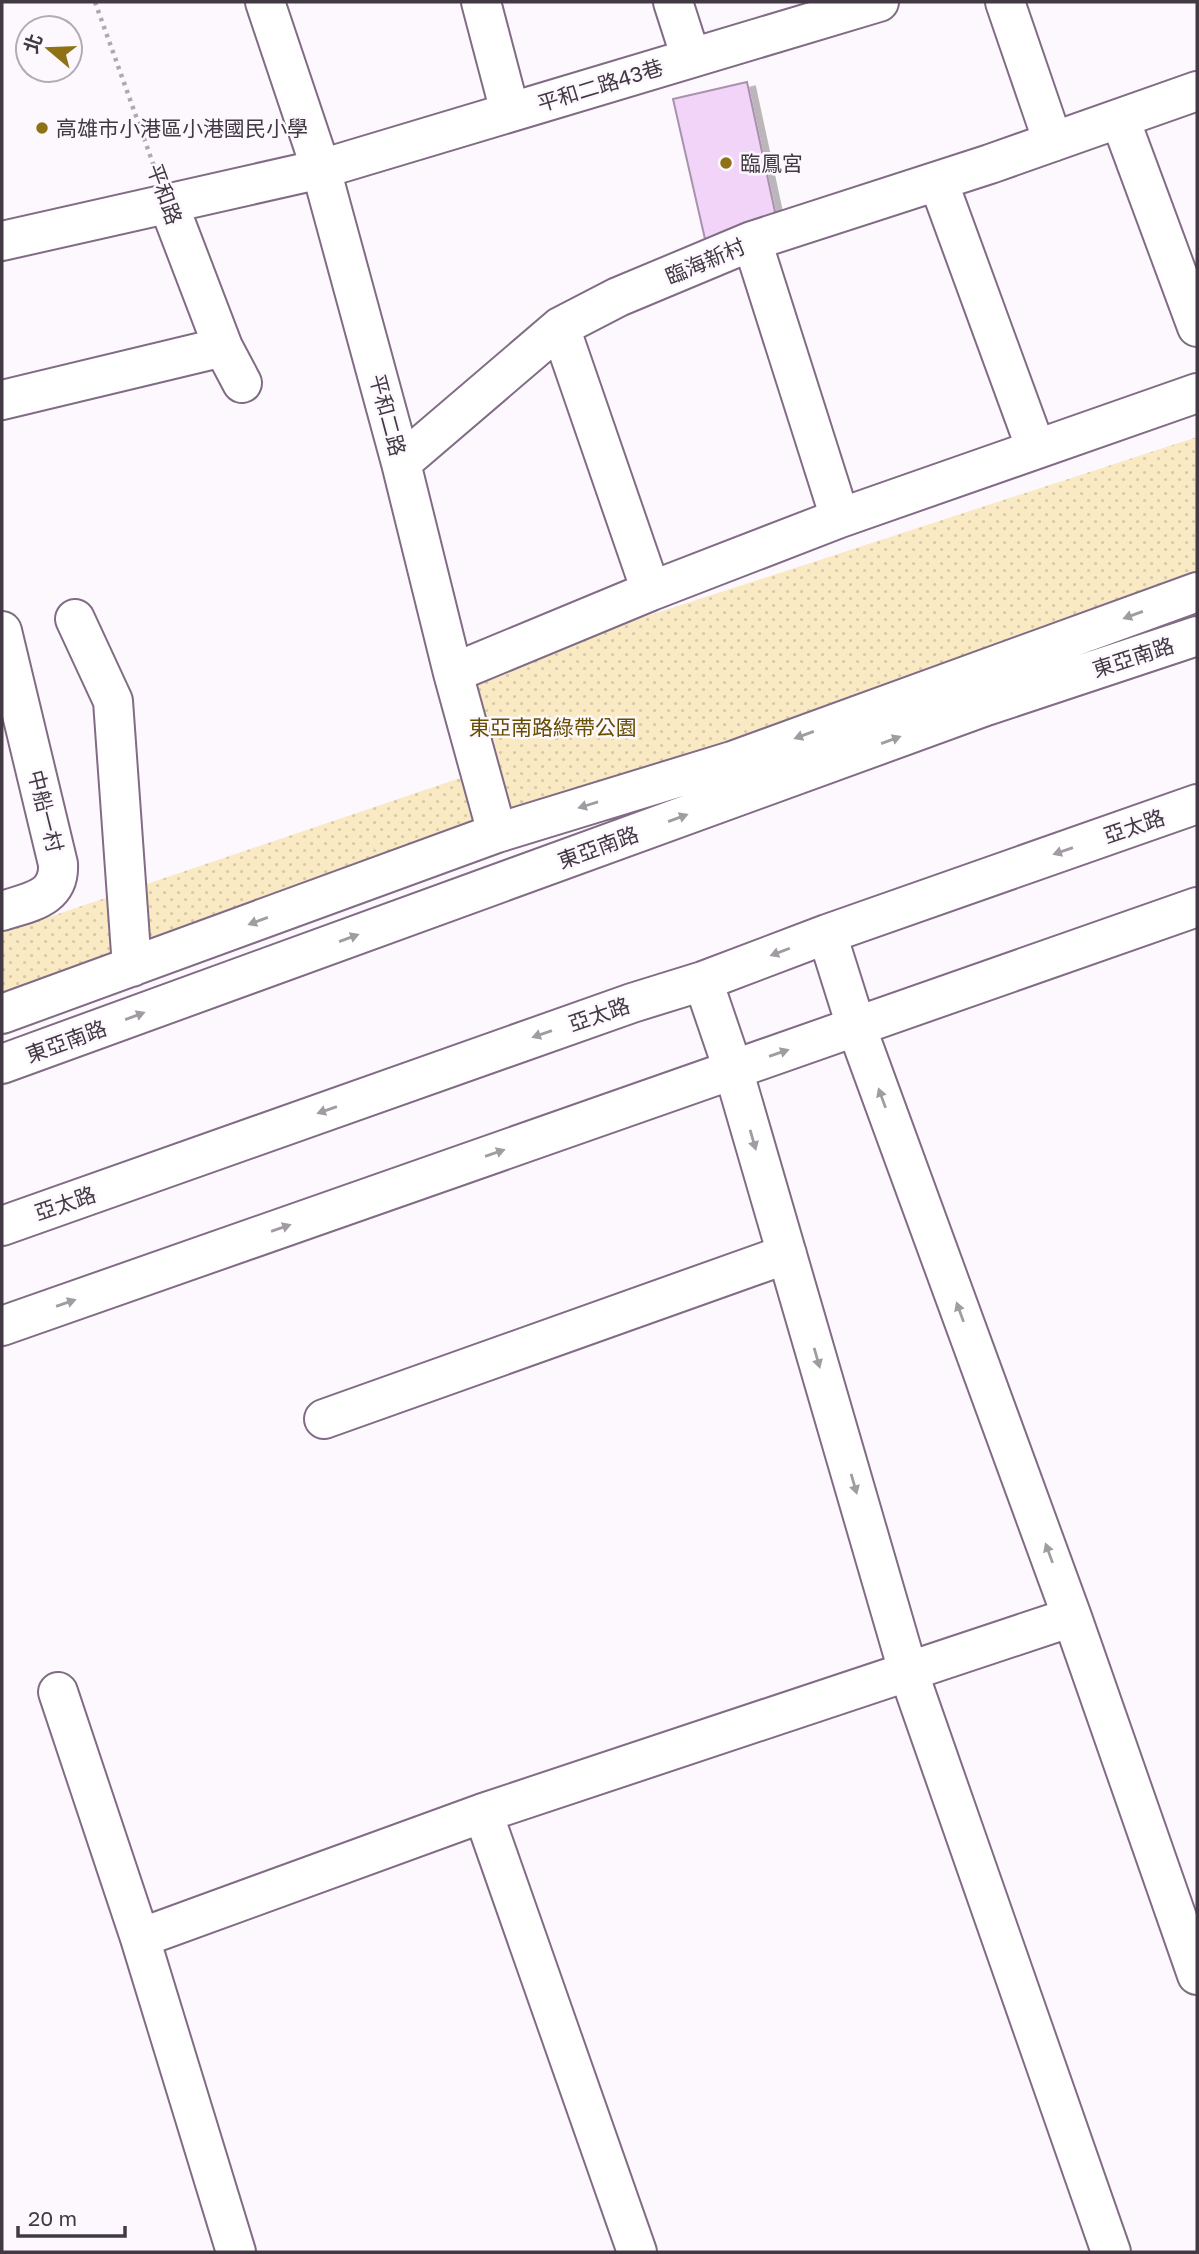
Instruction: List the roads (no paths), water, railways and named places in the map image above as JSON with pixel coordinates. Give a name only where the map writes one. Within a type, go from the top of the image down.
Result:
[{"type":"street","name":"平和二路","points":[[265,2],[321,169],[497,833]]},
{"type":"street","points":[[481,2],[510,112]]},
{"type":"street","points":[[673,2],[691,58]]},
{"type":"street","name":"平和二路43巷","points":[[2,241],[321,169],[879,2]]},
{"type":"street","points":[[1005,2],[1053,142]]},
{"type":"street","name":"臨海新村","points":[[401,463],[560,327],[618,297],[752,241],[938,181],[1197,91]]},
{"type":"street","points":[[1120,119],[1197,327]]},
{"type":"street","points":[[938,181],[1036,449]]},
{"type":"street","name":"平和路","points":[[167,203],[223,347],[242,383]]},
{"type":"street","points":[[752,241],[841,517]]},
{"type":"street","points":[[560,327],[651,591]]},
{"type":"street","points":[[2,400],[223,347]]},
{"type":"street","points":[[453,673],[651,591],[841,517],[1197,393]]},
{"type":"street","name":"東亞南路","points":[[2,1014],[497,833],[732,761],[1197,592]]},
{"type":"street","points":[[75,619],[113,701],[132,967]]},
{"type":"street","name":"中船一村","points":[[2,632],[12,721],[58,864],[59,878],[52,891],[38,899],[2,911]]},
{"type":"street","name":"東亞南路","points":[[2,1064],[986,706],[1197,636]]},
{"type":"street","name":"亞太路","points":[[2,1226],[618,1007],[703,981],[827,934],[1197,804]]},
{"type":"street","points":[[2,1326],[1197,907]]},
{"type":"street","points":[[827,934],[856,1026],[1072,1617],[1197,1975]]},
{"type":"street","points":[[703,981],[733,1069],[908,1671],[1111,2252]]},
{"type":"street","points":[[324,1419],[787,1254]]},
{"type":"street","points":[[140,1938],[483,1813],[1072,1617]]},
{"type":"street","points":[[58,1692],[140,1938],[236,2252]]},
{"type":"street","points":[[483,1813],[637,2252]]},
{"type":"place","name":"高雄市小港區小港國民小學","points":[[42,128]]},
{"type":"place","name":"臨鳳宮","points":[[726,163]]},
{"type":"park label","name":"東亞南路綠帶公園","points":[[553,727]]}]
